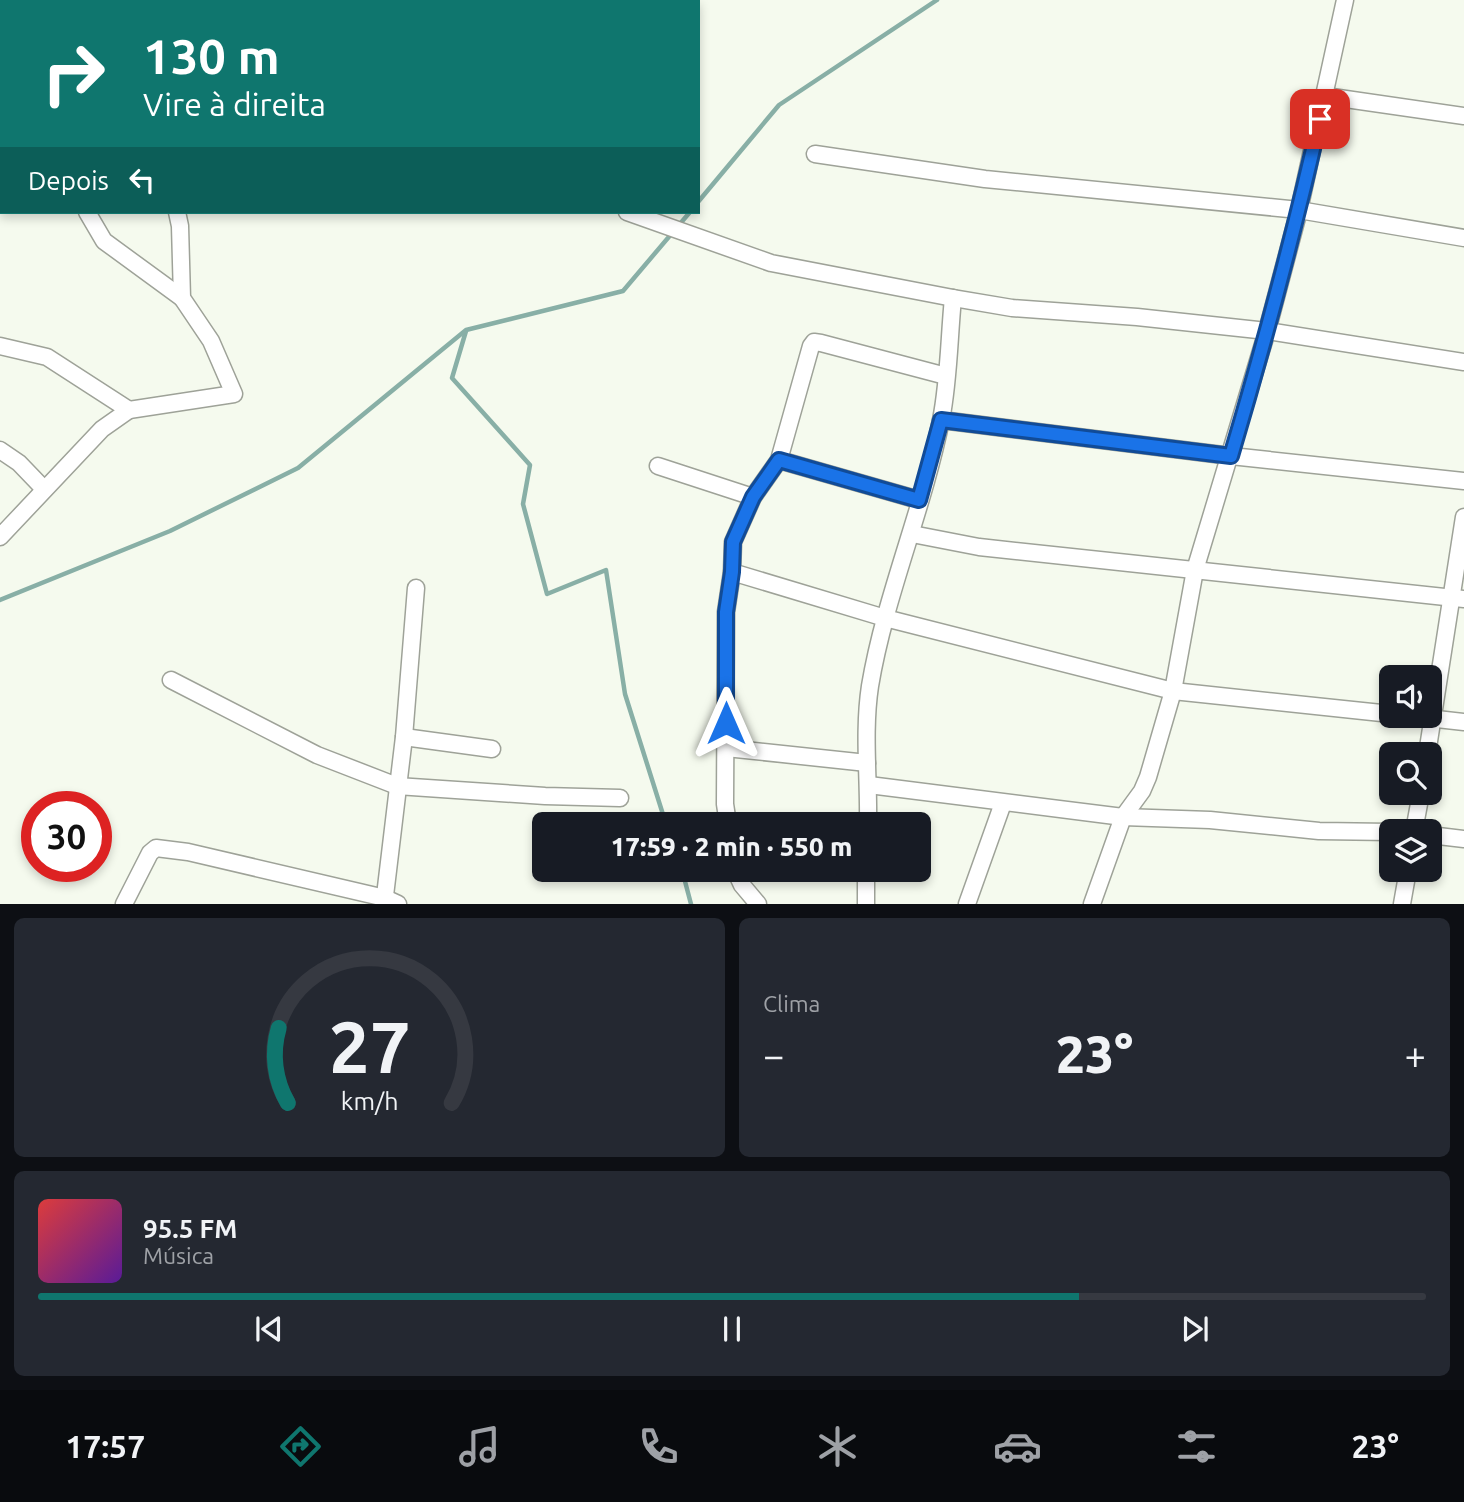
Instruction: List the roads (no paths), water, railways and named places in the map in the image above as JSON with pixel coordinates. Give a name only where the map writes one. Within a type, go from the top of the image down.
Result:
[{"type":"street","points":[[1092,904],[1123,817],[1142,791],[1148,777],[1173,691],[1195,570],[1231,456],[1299,210],[1345,0]]},
{"type":"street","points":[[1325,96],[1464,116]]},
{"type":"street","points":[[815,155],[985,179],[1299,210],[1464,238]]},
{"type":"street","points":[[0,537],[102,429],[130,410],[234,394],[211,341],[182,298],[104,241],[88,214]]},
{"type":"street","points":[[177,214],[182,298]]},
{"type":"street","points":[[633,214],[771,263],[953,298],[1012,308],[1138,317],[1267,331],[1464,362]]},
{"type":"street","points":[[868,812],[868,699],[885,618],[912,534],[941,420],[953,298]]},
{"type":"street","points":[[726,812],[726,612],[733,542],[753,497],[779,460],[811,346],[814,342],[946,376]]},
{"type":"street","points":[[0,346],[47,357],[130,410]]},
{"type":"street","points":[[941,420],[1231,456],[1464,481]]},
{"type":"street","points":[[0,450],[19,463],[44,489]]},
{"type":"street","points":[[779,460],[919,500]]},
{"type":"street","points":[[657,466],[753,497]]},
{"type":"street","points":[[1442,675],[1458,598],[1464,517]]},
{"type":"street","points":[[912,534],[979,548],[1458,598]]},
{"type":"street","points":[[732,572],[885,618],[1173,691],[1379,713]]},
{"type":"street","points":[[124,904],[150,853],[156,848],[188,852],[389,902],[416,588]]},
{"type":"street","points":[[171,680],[317,755],[397,786],[620,798]]},
{"type":"street","points":[[1442,719],[1464,722]]},
{"type":"street","points":[[404,737],[492,749]]},
{"type":"street","points":[[726,748],[867,764]]},
{"type":"street","points":[[869,786],[1123,817],[1210,820],[1320,831],[1379,832]]},
{"type":"street","points":[[967,904],[1003,803]]},
{"type":"street","points":[[1442,836],[1464,839]]},
{"type":"street","points":[[740,882],[758,904]]},
{"type":"street","points":[[866,882],[866,904]]},
{"type":"street","points":[[1402,904],[1406,882]]},
{"type":"waterway","points":[[700,200],[779,105],[937,0]]},
{"type":"waterway","points":[[679,225],[688,214]]},
{"type":"waterway","points":[[0,600],[170,531],[298,468],[466,330],[623,291],[673,232]]},
{"type":"waterway","points":[[466,331],[452,378],[530,465],[523,504],[547,594],[606,570],[625,694],[662,812]]},
{"type":"waterway","points":[[685,882],[691,904]]}]
